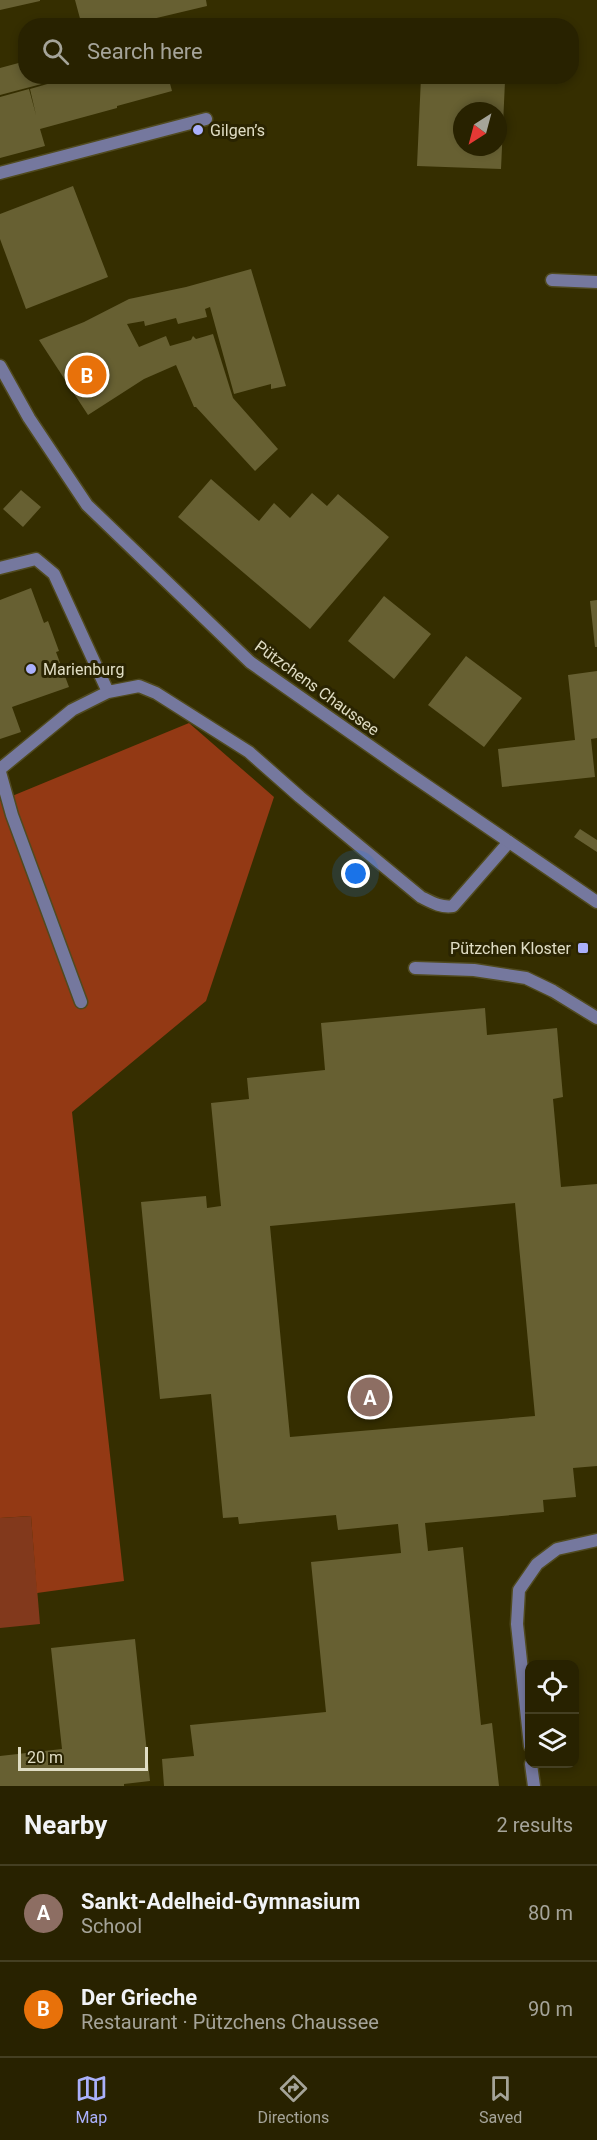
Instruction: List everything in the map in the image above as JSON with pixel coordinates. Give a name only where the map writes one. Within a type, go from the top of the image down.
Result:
[{"type":"street","points":[[0,173],[206,119]]},
{"type":"street","points":[[552,280],[597,282]]},
{"type":"street","name":"Pützchens Chaussee","points":[[0,366],[29,418],[87,505],[250,662],[597,902]]},
{"type":"street","points":[[0,568],[36,559],[54,574],[108,692]]},
{"type":"street","points":[[81,1002],[12,815],[0,770],[72,710],[108,692],[139,686],[156,693],[249,752],[421,897],[432,903],[453,906],[509,842]]},
{"type":"street","points":[[415,968],[474,970],[525,978],[553,991],[597,1018]]},
{"type":"street","points":[[527,1714],[517,1624],[519,1590],[537,1564],[557,1549],[597,1540]]},
{"type":"street","points":[[532,1768],[534,1786]]},
{"type":"shaded area","points":[[189,723],[274,797],[206,1001],[72,1112],[124,1581],[37,1593],[31,1516],[0,1518],[0,801]]},
{"type":"shaded area","points":[[31,1516],[40,1624],[0,1628],[0,1518]]},
{"type":"building","points":[[0,0],[40,0],[40,1],[0,10]]},
{"type":"building","points":[[75,0],[206,0],[207,6],[157,18],[80,18]]},
{"type":"building","points":[[18,63],[18,84],[42,84],[0,95],[0,68]]},
{"type":"building","points":[[47,84],[170,84],[172,91],[40,129],[45,146],[0,158],[0,97],[29,89],[36,115],[30,89]]},
{"type":"building","points":[[421,84],[505,84],[504,102],[453,102],[453,156],[502,156],[501,169],[417,166]]},
{"type":"building","points":[[73,186],[108,277],[26,309],[0,239],[0,214]]},
{"type":"building","points":[[251,269],[286,386],[271,389],[271,384],[234,394],[210,307],[205,309],[207,317],[178,324],[176,318],[145,326],[144,321],[127,324],[139,347],[166,336],[170,346],[191,340],[193,336],[196,339],[213,334],[233,398],[278,449],[255,471],[194,407],[176,365],[144,379],[88,415],[39,340],[84,322],[129,299],[186,287]]},
{"type":"building","points":[[211,479],[259,521],[274,503],[290,518],[312,493],[327,506],[338,494],[389,537],[310,629],[178,517]]},
{"type":"building","points":[[21,490],[41,507],[23,527],[3,509]]},
{"type":"building","name":"Marienburg","points":[[31,588],[44,623],[48,621],[69,687],[12,707],[21,732],[0,739],[0,600]]},
{"type":"building","points":[[384,596],[431,634],[394,679],[348,641]]},
{"type":"building","points":[[597,600],[597,647],[595,647],[590,601]]},
{"type":"building","points":[[466,656],[522,698],[484,747],[428,705]]},
{"type":"building","points":[[597,671],[597,738],[591,739],[595,777],[502,787],[498,749],[575,740],[568,675]]},
{"type":"building","points":[[580,829],[597,840],[597,852],[574,837]]},
{"type":"building","points":[[485,1008],[487,1035],[557,1028],[563,1097],[553,1099],[561,1187],[597,1184],[597,1466],[573,1468],[576,1497],[543,1500],[544,1512],[425,1523],[428,1551],[463,1547],[481,1725],[492,1723],[499,1786],[164,1786],[162,1759],[194,1756],[190,1725],[326,1712],[311,1562],[401,1553],[398,1524],[338,1530],[336,1515],[239,1524],[238,1517],[223,1518],[211,1394],[160,1399],[141,1202],[206,1196],[207,1208],[221,1206],[211,1103],[249,1099],[247,1078],[325,1070],[321,1023]],"holes":[[[515,1203],[535,1416],[290,1437],[270,1226]]]},
{"type":"building","points":[[135,1639],[150,1781],[124,1784],[124,1786],[0,1786],[0,1756],[62,1749],[51,1648]]},
{"type":"place","name":"Gilgen’s","points":[[198,130]]},
{"type":"place","name":"Der Grieche","points":[[87,375]]},
{"type":"place","name":"Marienburg","points":[[31,669]]},
{"type":"place","name":"Pützchen Kloster","points":[[583,948]]},
{"type":"place","name":"Sankt-Adelheid-Gymnasium","points":[[370,1397]]}]
